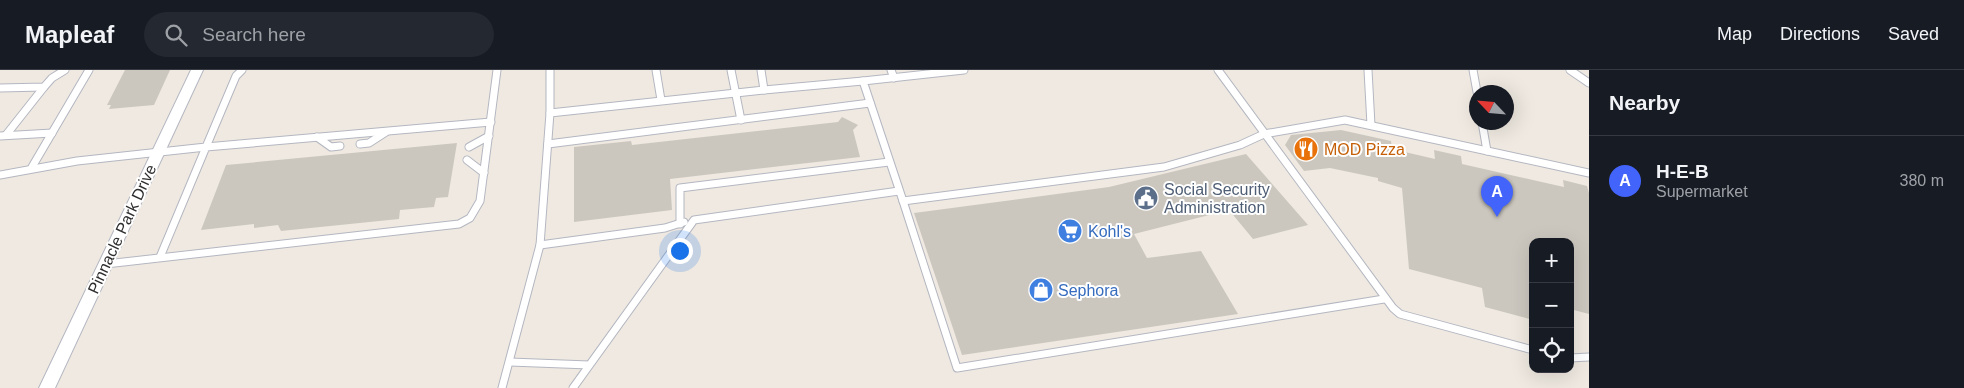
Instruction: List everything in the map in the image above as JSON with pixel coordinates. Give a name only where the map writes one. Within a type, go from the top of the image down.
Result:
[{"type":"street","name":"Pinnacle Park Drive","points":[[47,388],[197,70]]},
{"type":"lane","points":[[3,136],[52,78],[65,70]]},
{"type":"lane","points":[[32,167],[89,70]]},
{"type":"lane","points":[[160,257],[236,76],[242,70]]},
{"type":"lane","points":[[106,264],[459,224],[470,218],[480,201],[497,70]]},
{"type":"lane","points":[[502,388],[540,245],[550,113],[550,70]]},
{"type":"lane","points":[[656,70],[660,100]]},
{"type":"lane","points":[[731,70],[741,120]]},
{"type":"lane","points":[[761,70],[764,90]]},
{"type":"lane","points":[[891,70],[894,78]]},
{"type":"lane","points":[[550,113],[735,92],[964,70]]},
{"type":"lane","points":[[1218,70],[1384,298],[1400,314],[1529,349]]},
{"type":"lane","points":[[1368,70],[1370,125]]},
{"type":"lane","points":[[1473,70],[1476,85]]},
{"type":"lane","points":[[1570,70],[1589,83]]},
{"type":"lane","points":[[863,81],[956,368],[1384,298]]},
{"type":"lane","points":[[0,88],[44,87]]},
{"type":"lane","points":[[548,144],[870,103]]},
{"type":"lane","points":[[903,201],[1164,167],[1240,145],[1264,134],[1345,120],[1589,173]]},
{"type":"lane","points":[[0,175],[67,161],[159,151],[491,122]]},
{"type":"lane","points":[[1483,130],[1487,151]]},
{"type":"lane","points":[[360,144],[368,144],[388,131]]},
{"type":"lane","points":[[3,136],[52,133]]},
{"type":"lane","points":[[469,147],[489,136]]},
{"type":"lane","points":[[317,137],[331,147],[340,146]]},
{"type":"lane","points":[[467,160],[484,174]]},
{"type":"lane","points":[[680,224],[680,188],[890,162]]},
{"type":"lane","points":[[540,245],[666,228],[694,220],[899,191]]},
{"type":"lane","points":[[573,388],[694,220]]},
{"type":"lane","points":[[1574,358],[1589,357]]},
{"type":"lane","points":[[510,362],[589,366]]},
{"type":"building","points":[[125,70],[170,70],[154,105],[109,109],[111,105],[107,105]]},
{"type":"building","points":[[842,117],[858,125],[853,130],[860,157],[670,179],[672,210],[574,222],[574,147],[631,141],[632,145],[838,122]]},
{"type":"building","points":[[1341,130],[1391,141],[1392,149],[1435,159],[1434,150],[1461,156],[1462,164],[1564,187],[1563,180],[1587,186],[1589,193],[1589,314],[1574,310],[1574,238],[1529,238],[1529,319],[1485,307],[1482,288],[1409,269],[1402,188],[1378,181],[1378,178],[1330,168],[1304,171],[1285,145],[1291,135]]},
{"type":"building","points":[[457,143],[448,197],[436,198],[434,207],[400,210],[399,219],[281,231],[278,225],[254,228],[254,224],[201,230],[226,165]]},
{"type":"building","points":[[1246,154],[1308,225],[1253,239],[1229,210],[1134,234],[1147,258],[1201,251],[1238,314],[962,355],[914,213],[1109,187]]},
{"type":"place","name":"MOD Pizza","points":[[1306,149]]},
{"type":"place","name":"Social Security Administration","points":[[1146,198]]},
{"type":"place","name":"H-E-B","points":[[1497,217]]},
{"type":"place","name":"Kohl's","points":[[1070,231]]},
{"type":"place","name":"Sephora","points":[[1041,290]]}]
